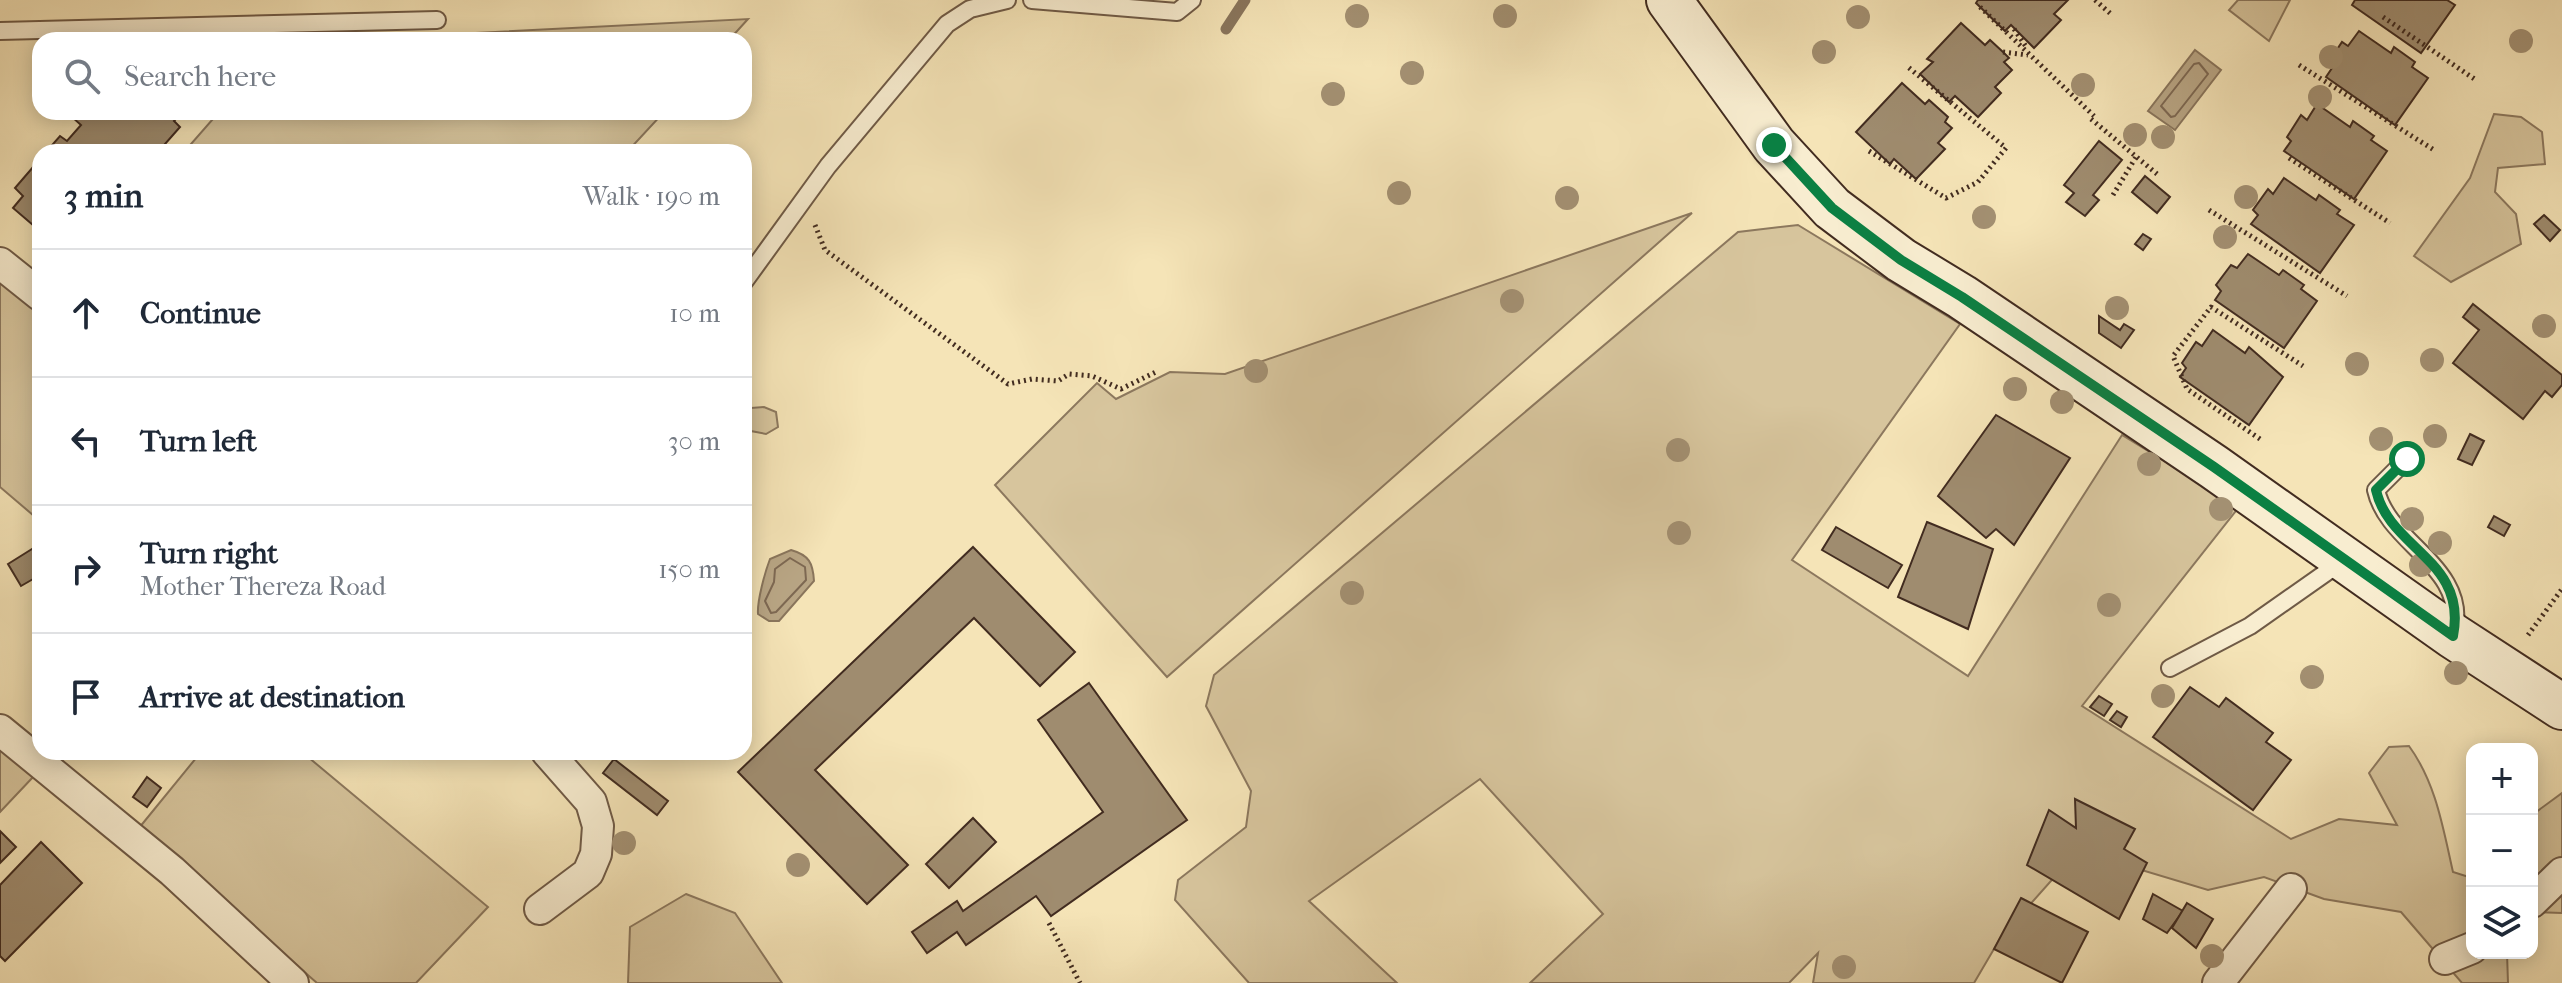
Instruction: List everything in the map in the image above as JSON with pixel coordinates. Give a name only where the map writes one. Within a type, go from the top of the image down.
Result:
[{"type":"street","points":[[1669,0],[1774,145],[1832,208],[1901,260],[1962,297],[2453,636],[2562,707]]},
{"type":"street","points":[[0,263],[32,289]]},
{"type":"street","points":[[0,730],[32,756]]},
{"type":"street","points":[[37,760],[172,871],[293,983]]},
{"type":"street","points":[[540,909],[588,873],[596,854],[598,826],[591,802],[554,760]]},
{"type":"street","points":[[2538,896],[2562,873]]},
{"type":"street","points":[[2218,983],[2291,889]]},
{"type":"lane","points":[[752,271],[828,166],[947,24],[970,9],[1007,0]]},
{"type":"lane","points":[[1032,0],[1177,12],[1192,0]]},
{"type":"lane","points":[[0,31],[437,20]]},
{"type":"lane","points":[[2407,459],[2376,490],[2380,509],[2444,576],[2457,616],[2453,636]]},
{"type":"lane","points":[[2170,668],[2250,626],[2345,559]]},
{"type":"path","points":[[2095,0],[2112,15]]},
{"type":"path","points":[[1980,7],[2092,118],[2157,174]]},
{"type":"path","points":[[2383,17],[2476,80]]},
{"type":"path","points":[[2014,29],[2031,55]]},
{"type":"path","points":[[2003,52],[2031,55]]},
{"type":"path","points":[[2299,65],[2434,150]]},
{"type":"path","points":[[1869,151],[1946,198],[1978,182],[2006,148],[1908,67]]},
{"type":"path","points":[[2113,195],[2136,157]]},
{"type":"path","points":[[2289,158],[2390,223]]},
{"type":"path","points":[[2209,210],[2347,296]]},
{"type":"path","points":[[825,250],[1008,384],[1032,379],[1058,381],[1069,374],[1092,376],[1121,389],[1158,371]]},
{"type":"path","points":[[2260,439],[2187,389],[2173,356],[2211,307],[2303,366]]},
{"type":"path","points":[[2503,668],[2562,589]]},
{"type":"path","points":[[1049,923],[1080,983]]},
{"type":"shaded area","points":[[2238,0],[2290,0],[2269,41],[2229,10]]},
{"type":"shaded area","points":[[748,19],[736,32],[494,32]]},
{"type":"shaded area","points":[[2494,114],[2521,117],[2542,132],[2545,164],[2498,168],[2495,192],[2516,214],[2521,244],[2451,282],[2414,256],[2470,178]]},
{"type":"shaded area","points":[[212,120],[657,120],[634,144],[191,144]]},
{"type":"shaded area","points":[[1692,213],[1167,677],[995,485],[1097,383],[1116,399],[1170,372],[1225,374]]},
{"type":"shaded area","points":[[1798,225],[1960,324],[1792,560],[1968,676],[2122,435],[2239,507],[2082,706],[2291,839],[2339,819],[2397,825],[2369,773],[2389,747],[2409,746],[2432,791],[2453,872],[2466,876],[2466,959],[2507,959],[2508,983],[2462,983],[2401,912],[2324,899],[2264,877],[2208,890],[2135,868],[2058,873],[2001,937],[1974,983],[1813,983],[1818,953],[1789,983],[1530,983],[1603,914],[1480,779],[1309,901],[1397,983],[1249,983],[1175,900],[1178,880],[1246,827],[1251,791],[1206,706],[1214,675],[1738,232]]},
{"type":"shaded area","points":[[0,281],[32,307],[32,514],[0,487]]},
{"type":"shaded area","points":[[764,407],[776,412],[778,427],[766,434],[752,431],[752,408]]},
{"type":"shaded area","points":[[0,747],[34,776],[0,812]]},
{"type":"shaded area","points":[[194,760],[312,760],[488,907],[416,983],[317,983],[139,828]]},
{"type":"shaded area","points":[[2562,793],[2562,913],[2538,912],[2538,811]]},
{"type":"shaded area","points":[[686,894],[735,913],[782,983],[628,983],[630,927]]},
{"type":"water","points":[[2195,50],[2221,70],[2175,130],[2148,111]]},
{"type":"water","points":[[791,550],[809,561],[814,581],[779,621],[769,621],[758,614],[766,571],[770,559]]},
{"type":"building","points":[[1978,0],[2068,0],[2054,14],[2061,20],[2034,48],[2011,25],[2005,31],[1976,3]]},
{"type":"building","points":[[2355,0],[2447,0],[2455,5],[2421,53],[2352,5]]},
{"type":"building","points":[[1961,23],[1985,45],[1990,40],[2009,58],[2004,62],[2012,70],[1995,87],[2001,93],[1978,117],[1955,96],[1949,102],[1920,74],[1933,62],[1927,59]]},
{"type":"building","points":[[2359,31],[2391,53],[2394,47],[2415,62],[2412,67],[2428,78],[2395,125],[2326,77],[2332,68],[2328,63],[2342,42],[2348,46]]},
{"type":"building","points":[[1902,83],[1925,104],[1929,100],[1948,117],[1945,122],[1952,128],[1938,143],[1945,149],[1916,179],[1894,159],[1890,164],[1856,132]]},
{"type":"building","points":[[2317,104],[2350,127],[2353,121],[2374,136],[2371,140],[2387,151],[2354,199],[2284,151],[2291,141],[2287,137],[2301,115],[2307,120]]},
{"type":"building","points":[[75,120],[175,120],[180,127],[165,144],[53,144],[60,136],[67,141],[81,125]]},
{"type":"building","points":[[2099,141],[2122,160],[2093,195],[2099,200],[2085,216],[2066,202],[2074,193],[2064,185]]},
{"type":"building","points":[[32,168],[32,224],[13,208],[23,196],[15,188]]},
{"type":"building","points":[[2145,176],[2170,197],[2157,213],[2132,192]]},
{"type":"building","points":[[2284,178],[2316,200],[2319,195],[2340,210],[2337,214],[2354,225],[2320,273],[2251,224],[2258,215],[2253,210],[2268,189],[2273,194]]},
{"type":"building","points":[[2544,215],[2560,230],[2550,241],[2534,224]]},
{"type":"building","points":[[2143,234],[2151,239],[2143,250],[2135,244]]},
{"type":"building","points":[[2248,254],[2279,275],[2283,270],[2304,285],[2301,289],[2317,301],[2284,348],[2215,300],[2221,291],[2216,285],[2231,265],[2237,268]]},
{"type":"building","points":[[2473,304],[2562,375],[2562,385],[2552,397],[2545,391],[2523,419],[2453,363],[2479,330],[2463,317]]},
{"type":"building","points":[[2099,316],[2120,330],[2124,324],[2134,330],[2121,348],[2099,333]]},
{"type":"building","points":[[2213,330],[2245,353],[2249,347],[2283,377],[2249,425],[2180,377],[2186,368],[2182,363],[2196,342],[2202,346]]},
{"type":"building","points":[[1996,415],[2070,458],[2014,545],[1996,529],[1986,538],[1938,496]]},
{"type":"building","points":[[2470,434],[2484,441],[2472,465],[2458,459]]},
{"type":"building","points":[[2494,516],[2510,525],[2504,536],[2488,527]]},
{"type":"building","points":[[1927,522],[1993,549],[1968,629],[1898,597]]},
{"type":"building","points":[[1836,527],[1902,565],[1888,588],[1822,550]]},
{"type":"building","points":[[973,547],[1075,652],[1040,686],[974,618],[815,770],[908,865],[867,904],[738,772]]},
{"type":"building","points":[[32,549],[32,580],[21,586],[8,564]]},
{"type":"building","points":[[1089,683],[1187,820],[1051,916],[1036,896],[966,945],[957,932],[927,953],[912,932],[957,901],[963,911],[1103,812],[1038,720]]},
{"type":"building","points":[[2190,687],[2219,707],[2226,698],[2273,733],[2266,742],[2291,760],[2253,810],[2153,737]]},
{"type":"building","points":[[2099,696],[2112,704],[2104,716],[2090,707]]},
{"type":"building","points":[[2117,711],[2127,717],[2121,727],[2110,720]]},
{"type":"building","points":[[615,760],[668,801],[657,815],[603,773]]},
{"type":"building","points":[[147,777],[161,788],[147,807],[133,797]]},
{"type":"building","points":[[2075,799],[2135,829],[2124,849],[2147,863],[2119,919],[2027,865],[2049,810],[2076,828]]},
{"type":"building","points":[[973,818],[996,842],[949,888],[926,864]]},
{"type":"building","points":[[0,831],[16,847],[0,863]]},
{"type":"building","points":[[41,842],[82,883],[5,961],[0,956],[0,885]]},
{"type":"building","points":[[2153,894],[2183,911],[2167,933],[2143,919]]},
{"type":"building","points":[[2021,898],[2088,932],[2062,983],[1994,949]]},
{"type":"building","points":[[2187,903],[2213,919],[2196,948],[2172,928]]},
{"type":"waterway","points":[[1226,29],[1245,0]]},
{"type":"route","points":[[1774,145],[1832,208],[1901,260],[1962,297],[2214,467],[2453,636],[2457,616],[2444,576],[2380,509],[2376,490],[2407,459]]}]
